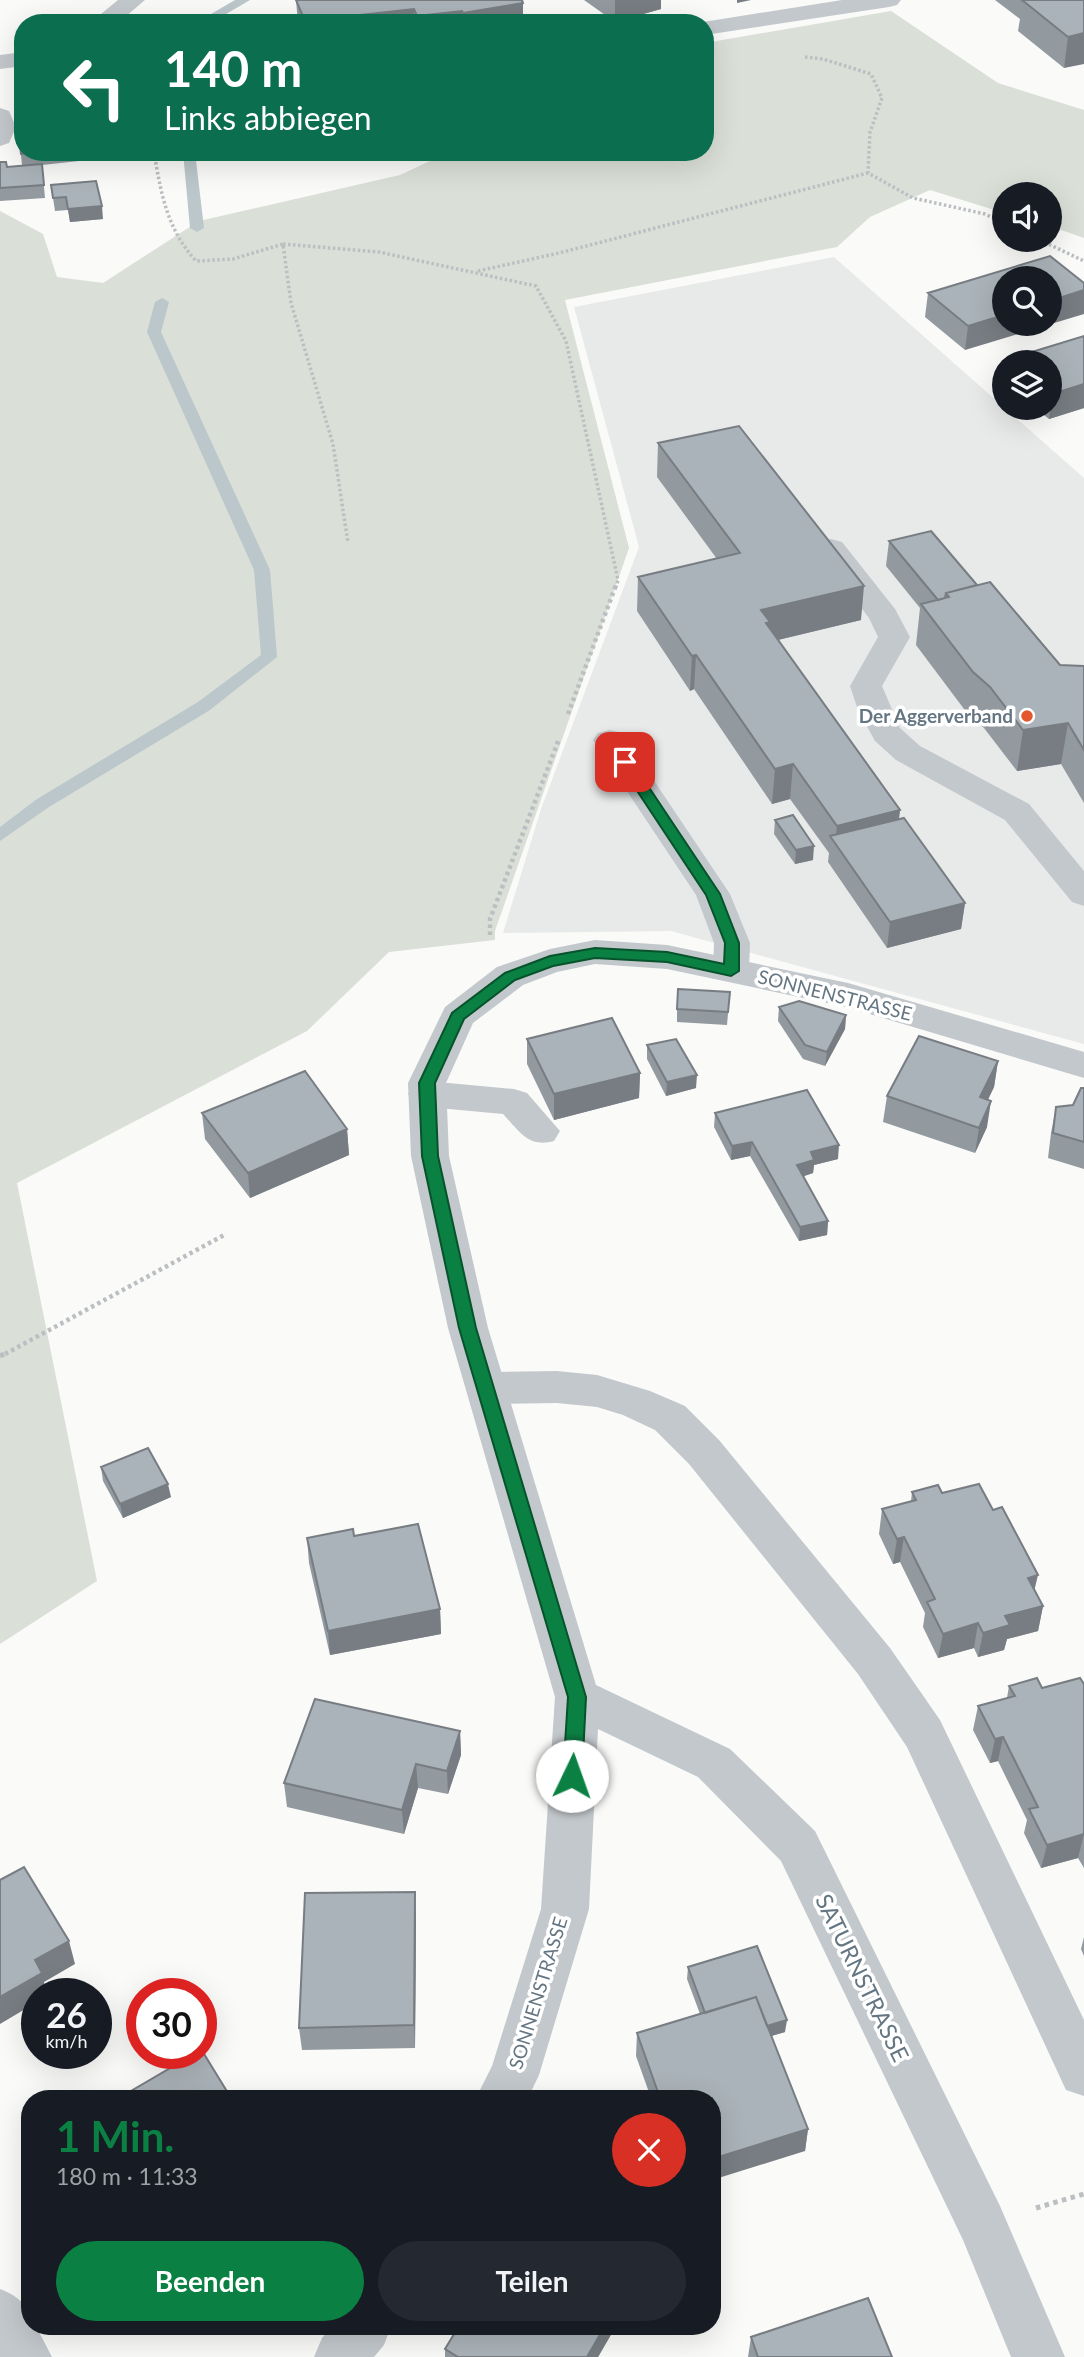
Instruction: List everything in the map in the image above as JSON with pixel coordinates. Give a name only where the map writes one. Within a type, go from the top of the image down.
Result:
[{"type":"street","points":[[114,14],[133,0]]},
{"type":"street","points":[[714,27],[889,0]]},
{"type":"street","points":[[0,116],[0,138]]},
{"type":"street","points":[[811,521],[884,616],[894,636],[890,651],[875,669],[866,686],[874,710],[887,734],[908,753],[1017,812],[1084,894]]},
{"type":"street","points":[[610,740],[713,894],[732,943],[731,971]]},
{"type":"street","name":"SONNENSTRASSE","points":[[506,2090],[514,2076],[565,1909],[577,1697],[468,1328],[430,1156],[427,1083],[458,1016],[510,976],[550,961],[595,953],[667,957],[848,995],[1084,1065]]},
{"type":"street","points":[[427,1094],[514,1102],[541,1131]]},
{"type":"street","points":[[486,1388],[557,1387],[597,1391],[635,1402],[670,1418],[704,1452],[873,1661],[924,1734],[1084,2073]]},
{"type":"street","name":"SATURNSTRASSE","points":[[577,1697],[714,1763],[798,1846],[982,2224],[1038,2357]]},
{"type":"street","points":[[0,2315],[25,2357]]},
{"type":"street","points":[[341,2357],[358,2335]]},
{"type":"path","points":[[799,56],[823,59],[871,74],[882,98],[870,132],[868,173]]},
{"type":"path","points":[[155,161],[162,202],[178,243],[196,261],[233,259],[283,244],[321,244],[399,253],[536,286],[566,341],[618,580],[566,718]]},
{"type":"path","points":[[473,272],[559,253],[868,173],[913,198],[992,217]]},
{"type":"path","points":[[283,244],[291,303],[333,444],[348,542]]},
{"type":"path","points":[[1062,250],[1084,261]]},
{"type":"path","points":[[489,939],[491,919],[562,730]]},
{"type":"path","points":[[0,1356],[226,1234]]},
{"type":"shaded area","points":[[891,11],[998,83],[1084,110],[1084,238],[1062,230],[1062,182],[992,182],[992,209],[930,190],[870,217],[837,247],[565,300],[629,548],[495,931],[495,940],[389,952],[307,1031],[17,1183],[97,1581],[0,1644],[0,211],[43,234],[57,277],[103,283],[199,221],[400,175],[430,161],[714,161],[714,41]]},
{"type":"shaded area","points":[[834,257],[992,397],[992,420],[1018,420],[1084,478],[1084,1044],[671,931],[503,933],[541,809],[639,547],[574,307]]},
{"type":"building","points":[[296,0],[522,0],[523,3],[463,13],[416,14],[414,9],[369,14],[302,14]]},
{"type":"building","points":[[1022,0],[1084,0],[1084,33],[1068,37]]},
{"type":"building","points":[[0,162],[6,162],[7,167],[42,164],[44,185],[0,188]]},
{"type":"building","points":[[96,181],[102,206],[68,209],[66,197],[53,198],[51,185]]},
{"type":"building","points":[[1050,256],[1084,283],[1084,290],[1062,297],[1062,266],[1017,266]]},
{"type":"building","points":[[992,274],[992,319],[968,326],[928,293]]},
{"type":"building","points":[[1084,336],[1084,384],[1062,391],[1062,350],[1038,350]]},
{"type":"building","points":[[739,426],[864,586],[761,610],[770,622],[766,623],[900,810],[837,826],[793,764],[775,769],[638,577],[740,553],[658,443]]},
{"type":"building","points":[[931,531],[977,585],[946,593],[945,598],[938,600],[889,541]]},
{"type":"building","points":[[990,582],[1060,665],[1084,666],[1084,750],[1068,723],[1023,730],[990,687],[973,672],[921,604],[949,597],[946,593]]},
{"type":"building","points":[[793,815],[814,846],[796,850],[775,820]]},
{"type":"building","points":[[904,818],[965,903],[890,922],[830,836]]},
{"type":"building","points":[[678,989],[730,992],[728,1012],[677,1009]]},
{"type":"building","points":[[799,1001],[846,1015],[827,1052],[805,1045],[779,1007]]},
{"type":"building","points":[[612,1018],[640,1073],[554,1094],[527,1039]]},
{"type":"building","points":[[919,1036],[998,1061],[980,1097],[991,1101],[979,1128],[887,1096]]},
{"type":"building","points":[[676,1039],[697,1075],[667,1082],[647,1045]]},
{"type":"building","points":[[305,1071],[347,1129],[248,1173],[202,1113]]},
{"type":"building","points":[[1081,1088],[1084,1088],[1084,1142],[1053,1133],[1056,1107],[1073,1105]]},
{"type":"building","points":[[807,1090],[839,1145],[811,1152],[814,1160],[797,1165],[828,1221],[800,1227],[752,1142],[732,1146],[715,1113]]},
{"type":"building","points":[[148,1448],[168,1484],[120,1504],[101,1467]]},
{"type":"building","points":[[979,1484],[993,1510],[1002,1507],[1038,1575],[1028,1578],[1043,1606],[1005,1616],[1010,1625],[983,1633],[978,1623],[943,1634],[927,1602],[935,1599],[904,1537],[897,1539],[882,1509],[916,1500],[912,1492],[938,1485],[942,1493]]},
{"type":"building","points":[[418,1524],[440,1609],[328,1631],[307,1538],[353,1529],[354,1536]]},
{"type":"building","points":[[1037,1678],[1042,1688],[1080,1678],[1084,1684],[1084,1834],[1047,1845],[1029,1809],[1038,1807],[1003,1737],[995,1739],[978,1706],[1015,1696],[1009,1686]]},
{"type":"building","points":[[315,1699],[460,1731],[447,1771],[416,1764],[402,1810],[284,1783]]},
{"type":"building","points":[[24,1867],[69,1941],[35,1960],[42,1973],[33,1978],[21,1978],[21,1985],[0,1997],[0,1880]]},
{"type":"building","points":[[415,1892],[414,2025],[299,2028],[305,1893]]},
{"type":"building","points":[[757,1946],[787,2020],[767,2026],[756,1997],[705,2013],[688,1967]]},
{"type":"building","points":[[756,1997],[808,2129],[721,2156],[721,2090],[657,2090],[637,2033]]},
{"type":"building","points":[[169,2069],[213,2069],[226,2090],[133,2090]]},
{"type":"building","points":[[868,2298],[892,2357],[758,2357],[751,2337]]},
{"type":"building","points":[[454,2335],[600,2335],[587,2357],[458,2357],[445,2349]]},
{"type":"waterway","points":[[217,14],[244,0]]},
{"type":"waterway","points":[[190,161],[197,228]]},
{"type":"waterway","points":[[0,835],[43,803],[204,706],[269,657],[262,570],[154,332],[162,302]]},
{"type":"place","name":"Der Aggerverband","points":[[1027,716]]},
{"type":"route","points":[[572,1776],[577,1697],[468,1328],[430,1156],[427,1083],[458,1016],[510,976],[550,961],[595,953],[667,957],[731,971],[732,943],[713,894],[625,762]]}]
